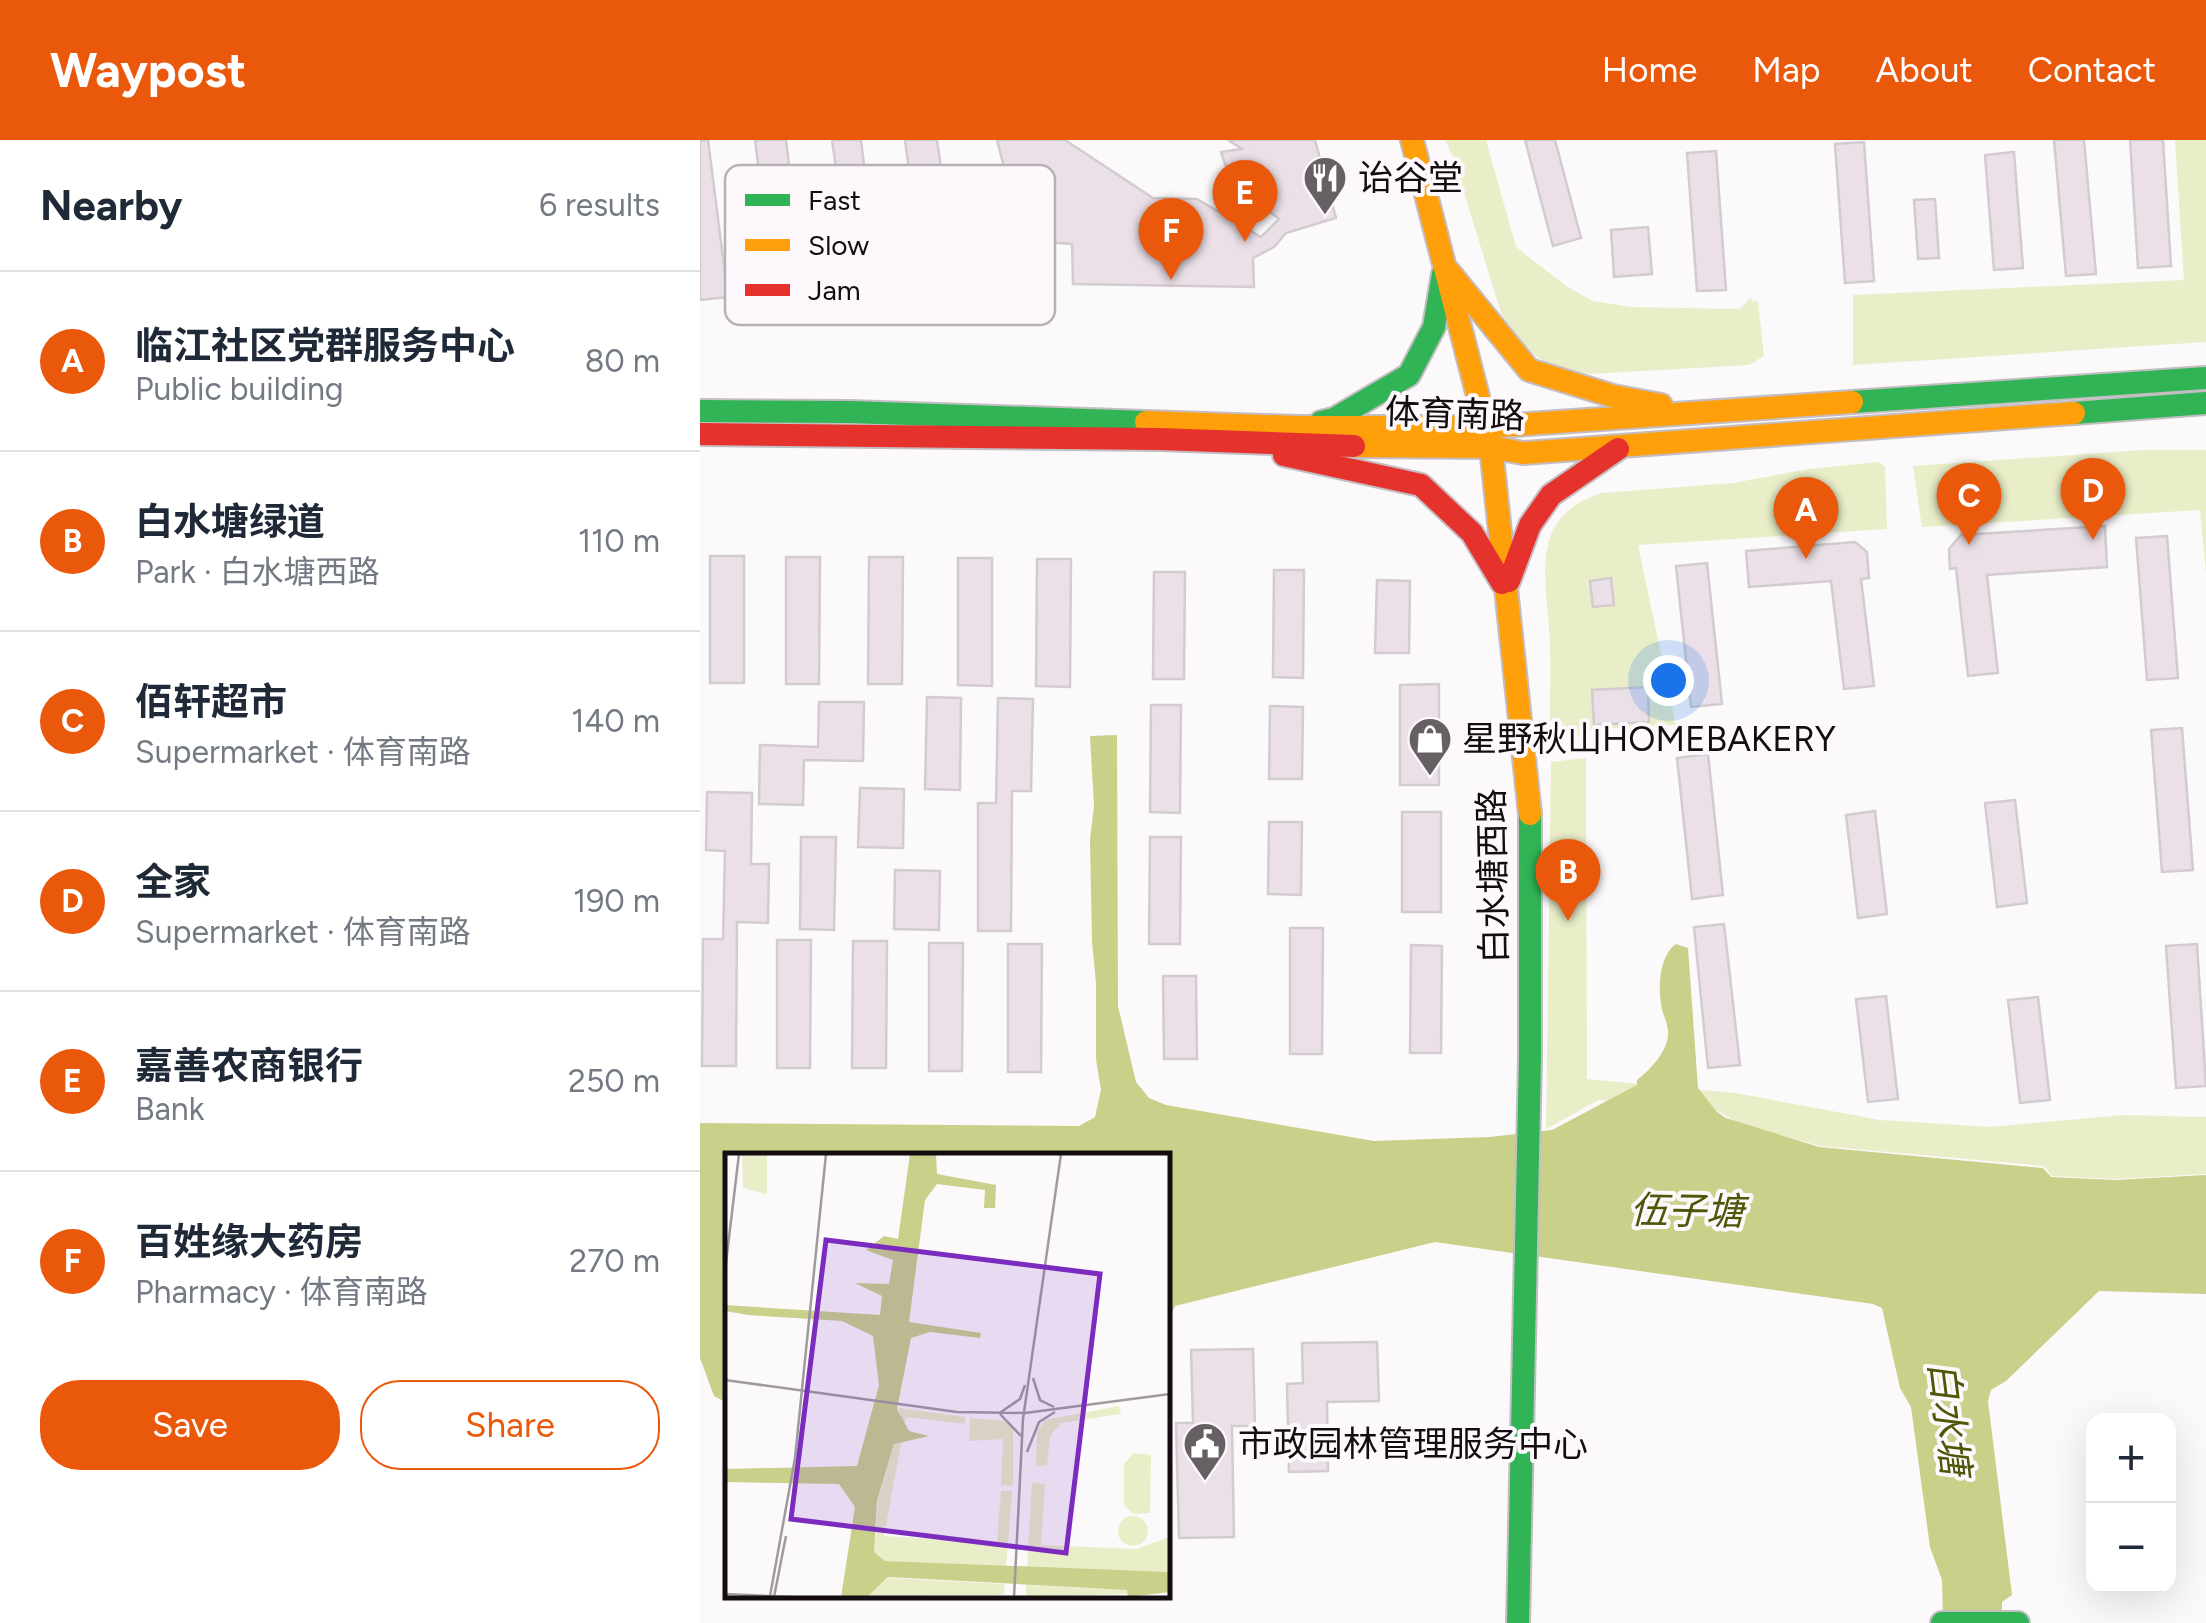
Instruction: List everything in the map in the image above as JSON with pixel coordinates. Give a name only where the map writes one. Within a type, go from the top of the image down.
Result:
[{"type":"main road","name":"白水塘西路","points":[[1412,140],[1488,437],[1530,810],[1530,1059],[1518,1623]]},
{"type":"main road","points":[[1444,265],[1528,370],[1613,396],[1698,412]]},
{"type":"main road","points":[[1298,426],[1334,420],[1409,374],[1434,328],[1444,265]]},
{"type":"main road","name":"体育南路","points":[[700,434],[1258,444],[1488,437],[1698,412],[2206,378]]},
{"type":"main road","name":"体育南路","points":[[700,410],[1298,426],[1488,437],[1523,452],[2206,403]]},
{"type":"main road","points":[[1258,444],[1293,459],[1366,470],[1420,486],[1472,533],[1506,589]]},
{"type":"main road","points":[[1506,589],[1530,525],[1551,496],[1620,448]]},
{"type":"main road","points":[[1942,1623],[2018,1623]]},
{"type":"shaded area","points":[[1445,140],[1486,140],[1516,247],[1566,286],[1593,301],[1631,307],[1740,309],[1751,297],[1758,302],[1764,356],[1749,365],[1589,374],[1551,366],[1530,352],[1502,316]]},
{"type":"shaded area","points":[[2175,140],[2206,140],[2206,342],[1853,365],[1853,295],[2184,280]]},
{"type":"shaded area","points":[[2144,450],[2206,450],[2206,574],[2200,510],[1922,527],[1913,466]]},
{"type":"shaded area","points":[[1879,462],[1885,467],[1887,529],[1638,545],[1676,725],[1587,730],[1586,737],[1550,738],[1545,566],[1553,530],[1563,515],[1602,493],[1733,483],[1809,469]]},
{"type":"shaded area","points":[[1586,758],[1587,1079],[1736,1093],[1880,1120],[1991,1127],[2123,1115],[2206,1117],[2206,1174],[2116,1179],[2051,1176],[2044,1166],[1820,1146],[1738,1123],[1718,1111],[1599,1100],[1546,1129],[1551,762]]},
{"type":"water","points":[[1117,735],[1118,1006],[1136,1082],[1149,1098],[1166,1105],[1374,1141],[1489,1137],[1552,1130],[1637,1085],[1637,1080],[1661,1054],[1668,1031],[1660,980],[1666,955],[1676,944],[1688,948],[1698,1088],[1726,1118],[1819,1147],[2043,1168],[2051,1177],[2115,1180],[2206,1175],[2206,1294],[2099,1291],[2006,1381],[1991,1390],[1988,1401],[2012,1595],[2002,1602],[2002,1623],[1943,1623],[1942,1580],[1930,1547],[1911,1407],[1900,1388],[1882,1308],[1435,1242],[1175,1306],[1170,1319],[1170,1153],[725,1153],[725,1402],[714,1396],[700,1358],[700,1123],[1079,1126],[1095,1117],[1101,1090],[1096,1059],[1092,942],[1090,840],[1094,806],[1090,736]]},
{"type":"building","points":[[708,140],[725,297],[700,300],[700,141]]},
{"type":"building","points":[[755,140],[786,140],[789,165],[758,165]]},
{"type":"building","points":[[832,140],[861,140],[864,165],[836,165]]},
{"type":"building","points":[[905,140],[937,140],[941,165],[908,165]]},
{"type":"building","points":[[997,140],[1065,140],[1153,198],[1197,199],[1261,237],[1279,219],[1232,184],[1221,152],[1242,149],[1228,140],[1315,140],[1336,218],[1286,233],[1274,247],[1253,258],[1254,287],[1073,284],[1072,244],[1055,243],[1055,165],[1004,165]]},
{"type":"building","points":[[1525,140],[1555,140],[1581,238],[1553,246]]},
{"type":"building","points":[[2054,140],[2084,140],[2096,274],[2066,276]]},
{"type":"building","points":[[2130,140],[2163,140],[2171,266],[2138,268]]},
{"type":"building","points":[[1864,142],[1874,281],[1845,283],[1835,144]]},
{"type":"building","points":[[1716,151],[1726,290],[1697,291],[1687,153]]},
{"type":"building","points":[[2014,152],[2023,268],[1994,270],[1985,155]]},
{"type":"building","points":[[1935,199],[1939,258],[1918,259],[1914,200]]},
{"type":"building","points":[[1648,227],[1652,274],[1614,277],[1611,230]]},
{"type":"building","points":[[2105,526],[2107,567],[1987,575],[1998,673],[1968,676],[1956,568],[1950,569],[1949,549],[1961,535]]},
{"type":"building","points":[[2167,536],[2178,678],[2147,680],[2136,538]]},
{"type":"building","points":[[1855,542],[1867,552],[1869,578],[1861,579],[1874,686],[1844,689],[1831,581],[1749,587],[1746,551]]},
{"type":"building","points":[[710,556],[744,556],[744,683],[710,683]]},
{"type":"building","points":[[786,557],[820,557],[819,684],[786,684]]},
{"type":"building","points":[[869,557],[903,557],[902,684],[868,684]]},
{"type":"building","points":[[958,558],[992,558],[992,686],[958,685]]},
{"type":"building","points":[[1037,559],[1071,559],[1070,687],[1036,686]]},
{"type":"building","points":[[1707,563],[1722,704],[1691,707],[1676,566]]},
{"type":"building","points":[[1274,570],[1304,570],[1303,678],[1273,677]]},
{"type":"building","points":[[1154,572],[1185,572],[1184,679],[1153,679]]},
{"type":"building","points":[[1611,578],[1614,605],[1593,607],[1590,581]]},
{"type":"building","points":[[1377,580],[1410,581],[1409,653],[1375,653]]},
{"type":"building","points":[[1439,684],[1439,785],[1400,785],[1400,685]]},
{"type":"building","points":[[1648,687],[1649,722],[1594,725],[1592,690]]},
{"type":"building","points":[[927,697],[961,698],[960,790],[925,789]]},
{"type":"building","points":[[998,698],[1033,699],[1031,791],[1012,791],[1011,931],[978,931],[978,803],[996,803]]},
{"type":"building","points":[[819,702],[864,702],[863,761],[804,760],[803,805],[759,804],[760,745],[818,747]]},
{"type":"building","points":[[1151,705],[1181,705],[1180,813],[1150,812]]},
{"type":"building","points":[[1270,706],[1303,707],[1302,779],[1269,779]]},
{"type":"building","points":[[2182,728],[2193,870],[2162,872],[2151,730]]},
{"type":"building","points":[[1708,754],[1723,895],[1692,899],[1677,758]]},
{"type":"building","points":[[860,788],[904,789],[903,848],[858,847]]},
{"type":"building","points":[[707,792],[752,793],[751,864],[769,864],[768,923],[737,922],[736,1066],[702,1066],[703,939],[723,939],[725,851],[706,850]]},
{"type":"building","points":[[2015,800],[2027,903],[1997,907],[1985,803]]},
{"type":"building","points":[[1875,811],[1887,914],[1858,918],[1846,815]]},
{"type":"building","points":[[1402,812],[1441,812],[1441,912],[1402,912]]},
{"type":"building","points":[[1269,822],[1302,822],[1301,895],[1268,894]]},
{"type":"building","points":[[801,837],[836,837],[834,930],[800,929]]},
{"type":"building","points":[[1150,837],[1181,837],[1180,944],[1149,944]]},
{"type":"building","points":[[895,870],[940,871],[939,930],[894,929]]},
{"type":"building","points":[[1724,924],[1740,1065],[1708,1068],[1694,927]]},
{"type":"building","points":[[1290,928],[1323,928],[1322,1054],[1290,1054]]},
{"type":"building","points":[[777,940],[811,940],[810,1068],[777,1068]]},
{"type":"building","points":[[853,941],[887,941],[886,1068],[852,1068]]},
{"type":"building","points":[[929,943],[963,943],[962,1071],[929,1071]]},
{"type":"building","points":[[1008,944],[1042,944],[1041,1072],[1008,1072]]},
{"type":"building","points":[[2197,944],[2206,1086],[2176,1088],[2166,946]]},
{"type":"building","points":[[1411,945],[1442,946],[1441,1053],[1410,1053]]},
{"type":"building","points":[[1163,976],[1196,976],[1197,1059],[1164,1059]]},
{"type":"building","points":[[1886,996],[1898,1099],[1868,1102],[1856,999]]},
{"type":"building","points":[[2038,997],[2050,1100],[2020,1103],[2008,1000]]},
{"type":"building","points":[[1377,1342],[1379,1401],[1327,1402],[1328,1471],[1289,1472],[1287,1384],[1303,1383],[1302,1343]]},
{"type":"building","name":"市政园林管理服务中心","points":[[1253,1349],[1255,1426],[1232,1426],[1234,1537],[1179,1538],[1176,1423],[1193,1423],[1191,1350]]},
{"type":"traffic: fast","points":[[1321,422],[1334,419],[1409,375],[1434,327],[1443,274]]},
{"type":"traffic: fast","points":[[1852,402],[2206,378]]},
{"type":"traffic: fast","points":[[2074,413],[2206,403]]},
{"type":"traffic: fast","points":[[700,411],[1146,422]]},
{"type":"traffic: fast","points":[[1518,1623],[1530,1059],[1530,814]]},
{"type":"traffic: fast","points":[[1942,1623],[2018,1623]]},
{"type":"traffic: slow","points":[[1412,140],[1491,447],[1530,814]]},
{"type":"traffic: slow","points":[[1449,272],[1529,370],[1613,396],[1661,405]]},
{"type":"traffic: slow","points":[[1146,422],[1485,427],[1852,402]]},
{"type":"traffic: slow","points":[[1354,446],[1491,447],[1523,453],[2074,413]]},
{"type":"traffic: jam","points":[[700,434],[1159,439],[1354,446]]},
{"type":"traffic: jam","points":[[1509,581],[1530,525],[1551,495],[1618,449]]},
{"type":"traffic: jam","points":[[1284,455],[1421,485],[1472,533],[1502,583]]},
{"type":"place","name":"诒谷堂","points":[[1325,216]]},
{"type":"place","name":"嘉善农商银行","points":[[1245,242]]},
{"type":"place","name":"百姓缘大药房","points":[[1171,280]]},
{"type":"place","name":"全家","points":[[2093,540]]},
{"type":"place","name":"佰轩超市","points":[[1969,545]]},
{"type":"place","name":"临江社区党群服务中心","points":[[1806,559]]},
{"type":"place","name":"星野秋山HOMEBAKERY","points":[[1430,777]]},
{"type":"place","name":"白水塘绿道","points":[[1568,921]]},
{"type":"place","name":"市政园林管理服务中心","points":[[1205,1482]]},
{"type":"water label","name":"伍子塘","points":[[1687,1211]]},
{"type":"water label","name":"白水塘","points":[[1949,1418]]}]
